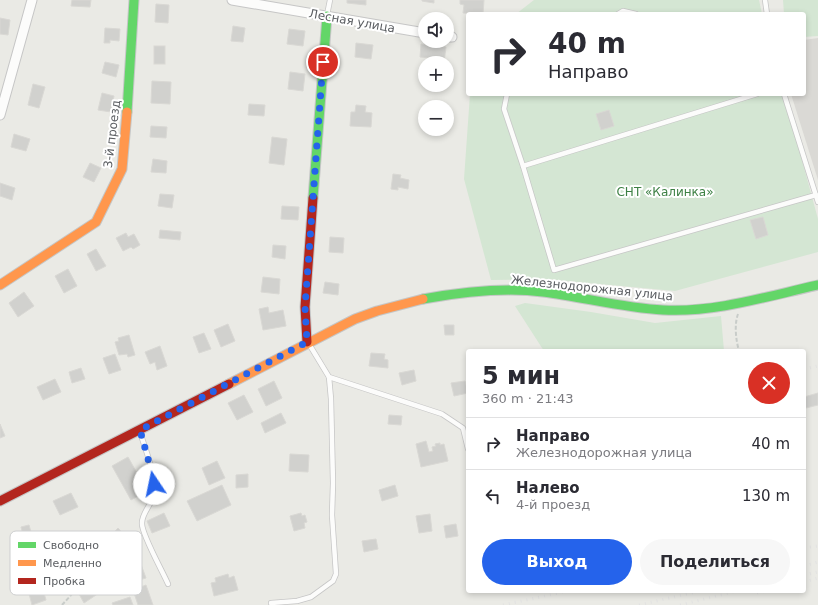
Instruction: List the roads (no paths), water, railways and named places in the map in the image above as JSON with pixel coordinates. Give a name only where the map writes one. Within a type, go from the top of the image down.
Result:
[{"type":"street","points":[[0,115],[32,0]]},
{"type":"street","name":"3-й проезд","points":[[0,285],[96,222],[122,169],[130,79],[134,0]]},
{"type":"street","name":"Лесная улица","points":[[232,0],[418,32]]},
{"type":"street","points":[[307,342],[305,307],[327,16]]},
{"type":"street","name":"Железнодорожная улица","points":[[0,501],[140,430],[307,342],[376,310],[430,298],[492,290],[543,292],[661,310],[690,310],[721,306],[818,285]]},
{"type":"lane","points":[[327,16],[330,0]]},
{"type":"lane","points":[[765,0],[767,12]]},
{"type":"lane","points":[[507,96],[504,109],[523,166],[554,270],[816,195]]},
{"type":"lane","points":[[523,166],[750,96]]},
{"type":"lane","points":[[785,96],[818,202]]},
{"type":"lane","points":[[270,602],[297,601],[311,598],[333,581],[336,574],[332,515],[333,483],[329,377],[307,342]]},
{"type":"lane","points":[[329,377],[442,414],[464,428],[466,438]]},
{"type":"lane","points":[[140,430],[154,484],[151,503],[143,517],[142,525],[145,536],[168,584]]},
{"type":"railway","points":[[806,369],[818,366]]},
{"type":"railway","points":[[806,548],[818,546]]},
{"type":"railway","points":[[806,565],[818,562]]},
{"type":"railway","points":[[806,575],[818,572]]},
{"type":"railway","points":[[806,581],[818,578]]},
{"type":"railway","points":[[503,605],[559,593]]},
{"type":"railway","points":[[639,605],[691,593]]},
{"type":"railway","points":[[680,605],[729,593]]},
{"type":"park label","name":"СНТ «Калинка»","points":[[665,192]]}]
